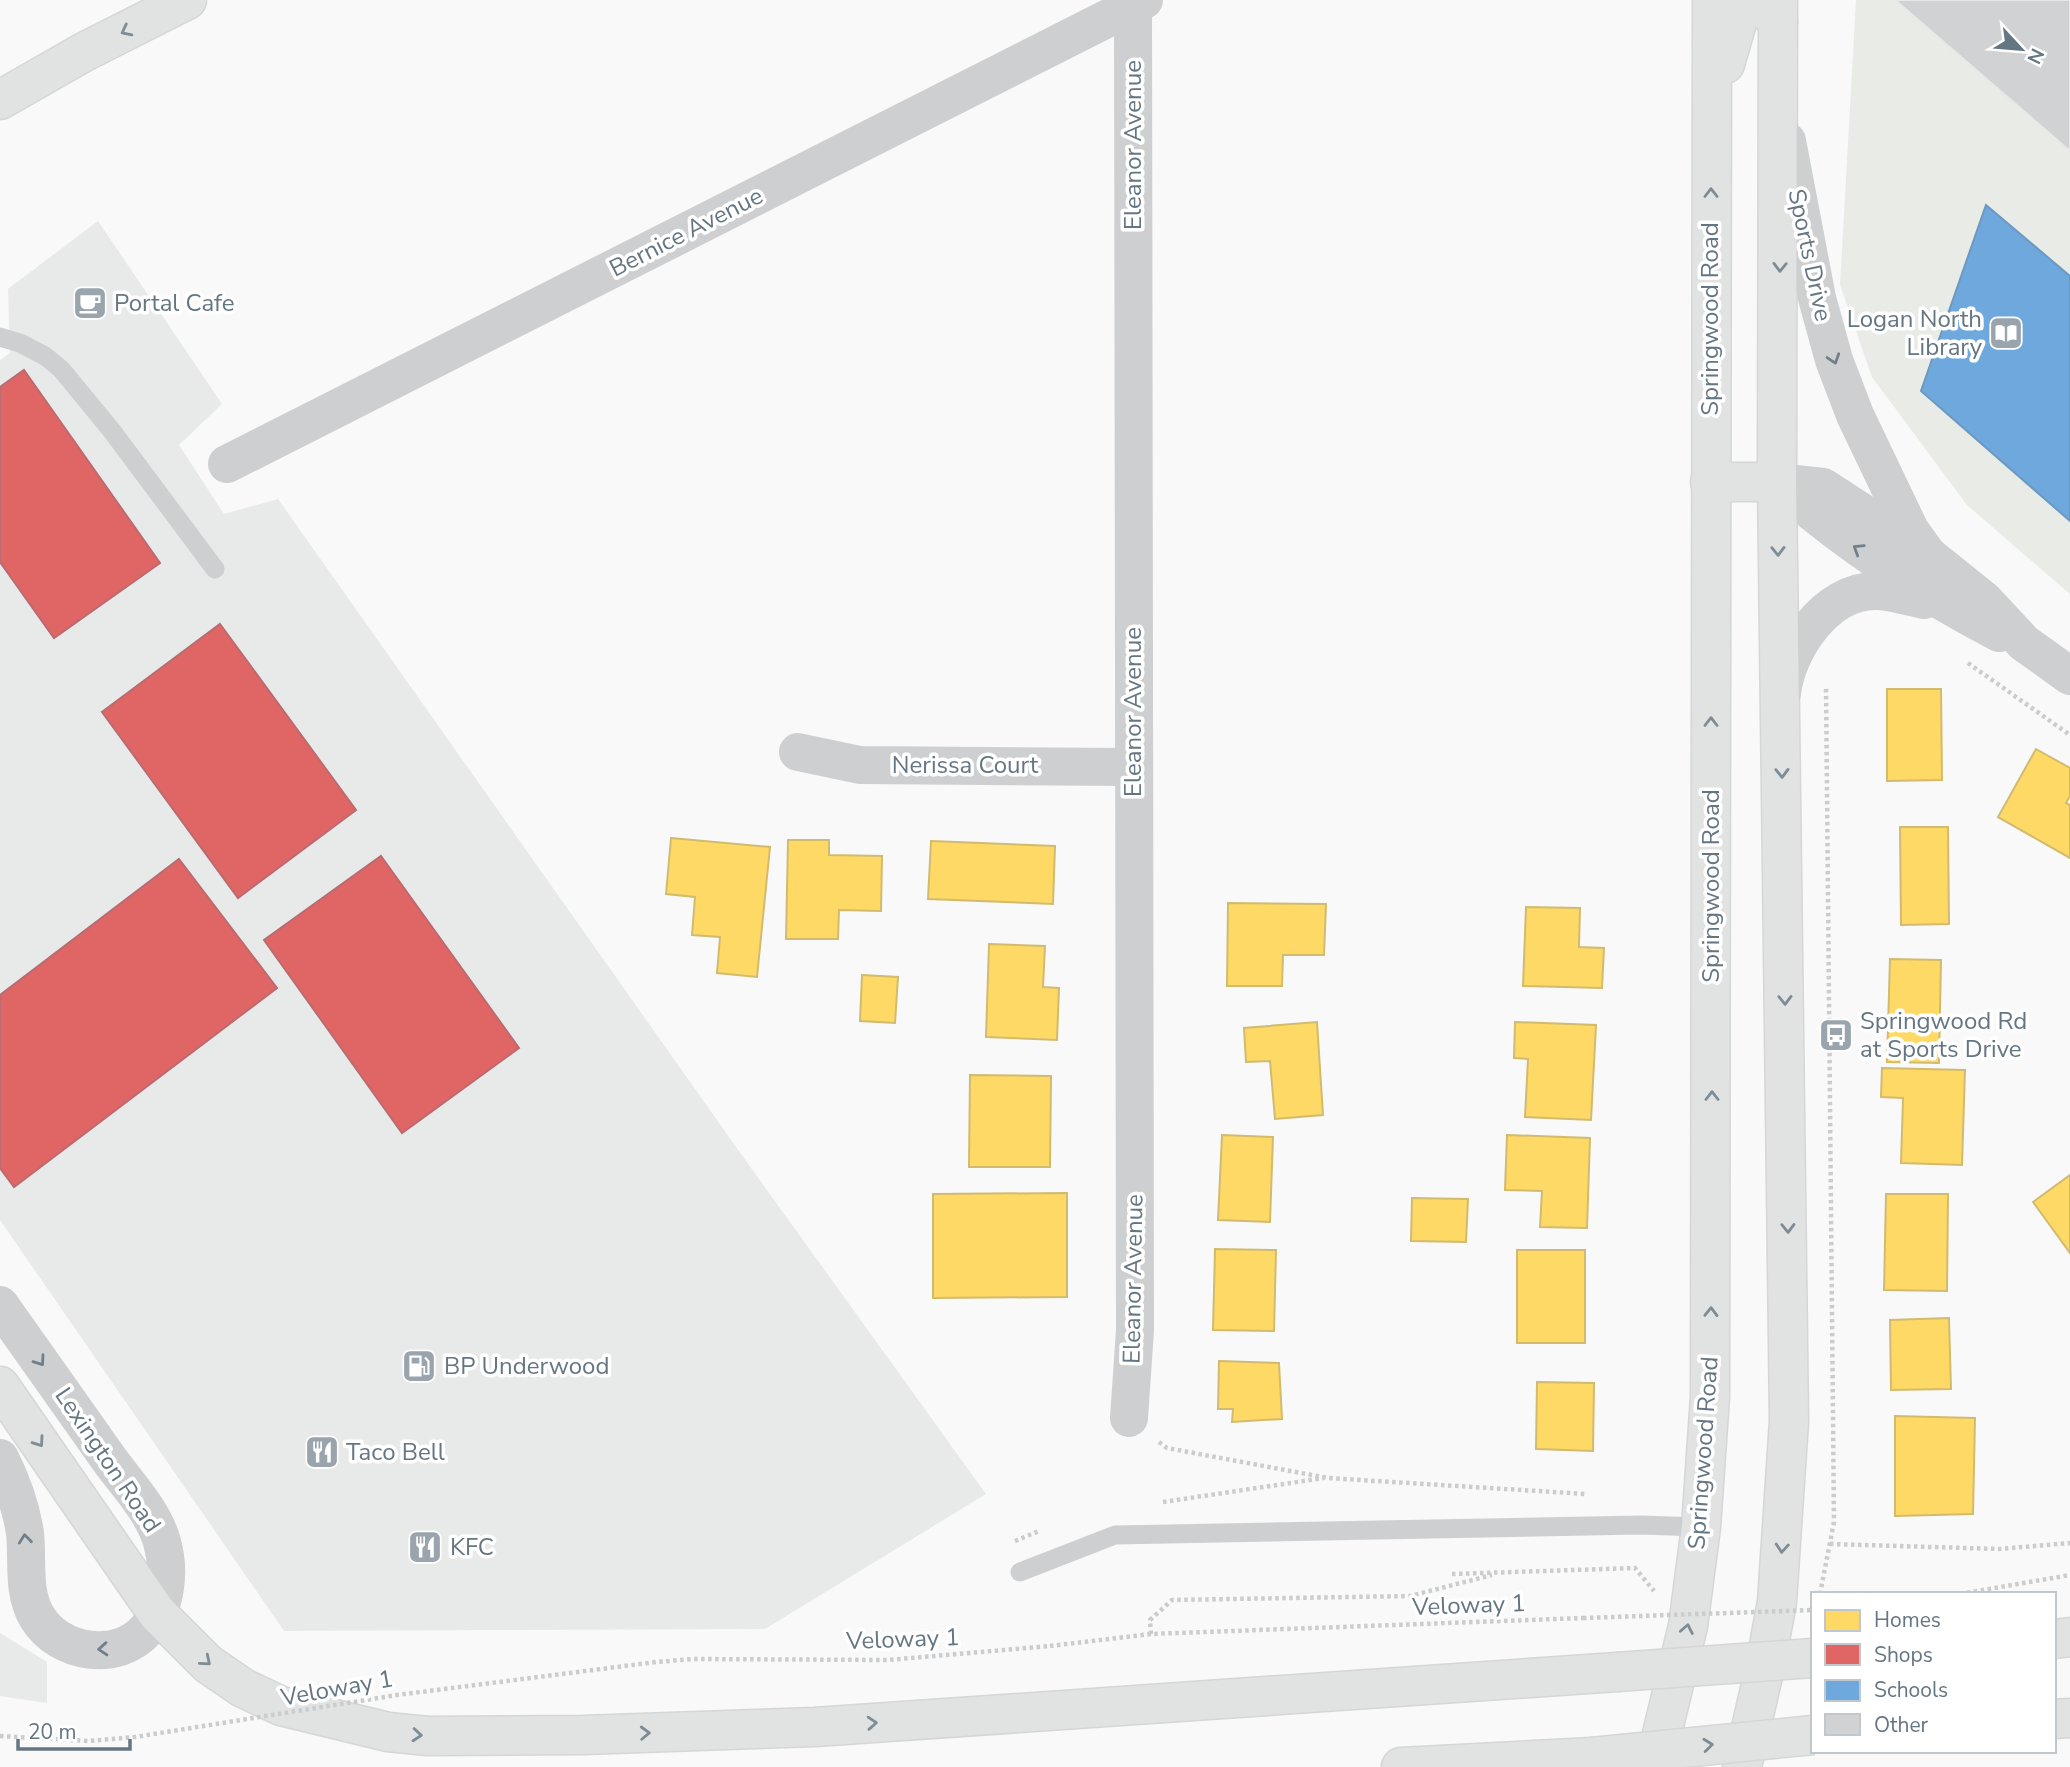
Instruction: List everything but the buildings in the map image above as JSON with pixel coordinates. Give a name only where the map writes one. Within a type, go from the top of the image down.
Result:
[{"type":"main road","points":[[0,100],[84,52],[187,0]]},
{"type":"main road","name":"Springwood Road","points":[[1654,1767],[1688,1626],[1701,1527],[1710,1397],[1712,0]]},
{"type":"main road","points":[[1710,120],[1742,5],[1749,1],[1778,11],[1777,482],[1789,1421],[1777,1602],[1742,1767]]},
{"type":"main road","name":"Sports Drive","points":[[1710,482],[1777,482]]},
{"type":"main road","points":[[0,1386],[158,1613],[208,1664],[243,1688],[281,1706],[362,1727],[428,1736],[583,1735],[815,1727],[1811,1658]]},
{"type":"main road","points":[[1401,1767],[1592,1757],[1811,1735]]},
{"type":"street","name":"Bernice Avenue","points":[[227,464],[1138,3]]},
{"type":"street","name":"Eleanor Avenue","points":[[1129,1418],[1135,1330],[1133,767],[1138,3]]},
{"type":"street","name":"Sports Drive","points":[[1779,101],[1817,298],[1834,360],[1866,438],[1910,530],[1928,555]]},
{"type":"street","name":"Sports Drive","points":[[1777,482],[1823,487],[1928,555],[1984,600],[2024,643]]},
{"type":"street","name":"Sports Drive","points":[[1777,482],[1847,542],[1956,611],[2024,643],[2070,676]]},
{"type":"street","points":[[1781,705],[1784,676],[1796,647],[1819,619],[1839,601],[1857,593],[1877,591],[1938,603],[1956,611]]},
{"type":"street","name":"Nerissa Court","points":[[798,752],[860,765],[1133,767]]},
{"type":"street","name":"Lexington Road","points":[[0,1305],[156,1527],[164,1549],[166,1573],[158,1613]]},
{"type":"street","points":[[0,1458],[22,1515],[29,1597],[37,1617],[49,1631],[65,1643],[86,1649],[116,1648],[143,1633],[158,1613]]},
{"type":"lane","points":[[0,337],[20,343],[45,356],[61,369],[112,431],[215,569]]},
{"type":"lane","points":[[1020,1572],[1115,1535],[1640,1525],[1701,1527]]},
{"type":"path","points":[[1963,660],[2070,735]]},
{"type":"path","points":[[1820,1592],[1834,1522],[1826,681]]},
{"type":"path","points":[[1129,1418],[1167,1448],[1328,1478],[1588,1494]]},
{"type":"path","points":[[1829,1544],[1999,1549],[2070,1543]]},
{"type":"path","points":[[1452,1574],[1635,1568]]},
{"type":"path","points":[[1151,1634],[1150,1620],[1172,1600],[1410,1596],[1502,1572]]},
{"type":"path","points":[[1972,1592],[2070,1576]]},
{"type":"path","name":"Veloway 1","points":[[0,1737],[88,1741],[135,1737],[397,1695],[693,1659],[888,1660],[1151,1634],[1811,1610]]},
{"type":"shaded area","points":[[1856,0],[2070,0],[2070,594],[1967,505],[1872,377],[1840,285]]},
{"type":"shaded area","points":[[98,221],[222,404],[179,445],[224,514],[278,499],[741,1154],[986,1494],[765,1629],[284,1631],[0,1220],[0,360],[10,353],[8,289]]},
{"type":"shaded area","points":[[0,1633],[47,1662],[47,1703],[0,1696]]},
{"type":"place","name":"Portal Cafe","points":[[90,303]]},
{"type":"place","name":"Logan North Library","points":[[2006,333]]},
{"type":"place","name":"Springwood Rd at Sports Drive","points":[[1836,1035]]},
{"type":"place","name":"BP Underwood","points":[[419,1366]]},
{"type":"place","name":"Taco Bell","points":[[322,1452]]},
{"type":"place","name":"KFC","points":[[425,1547]]}]
